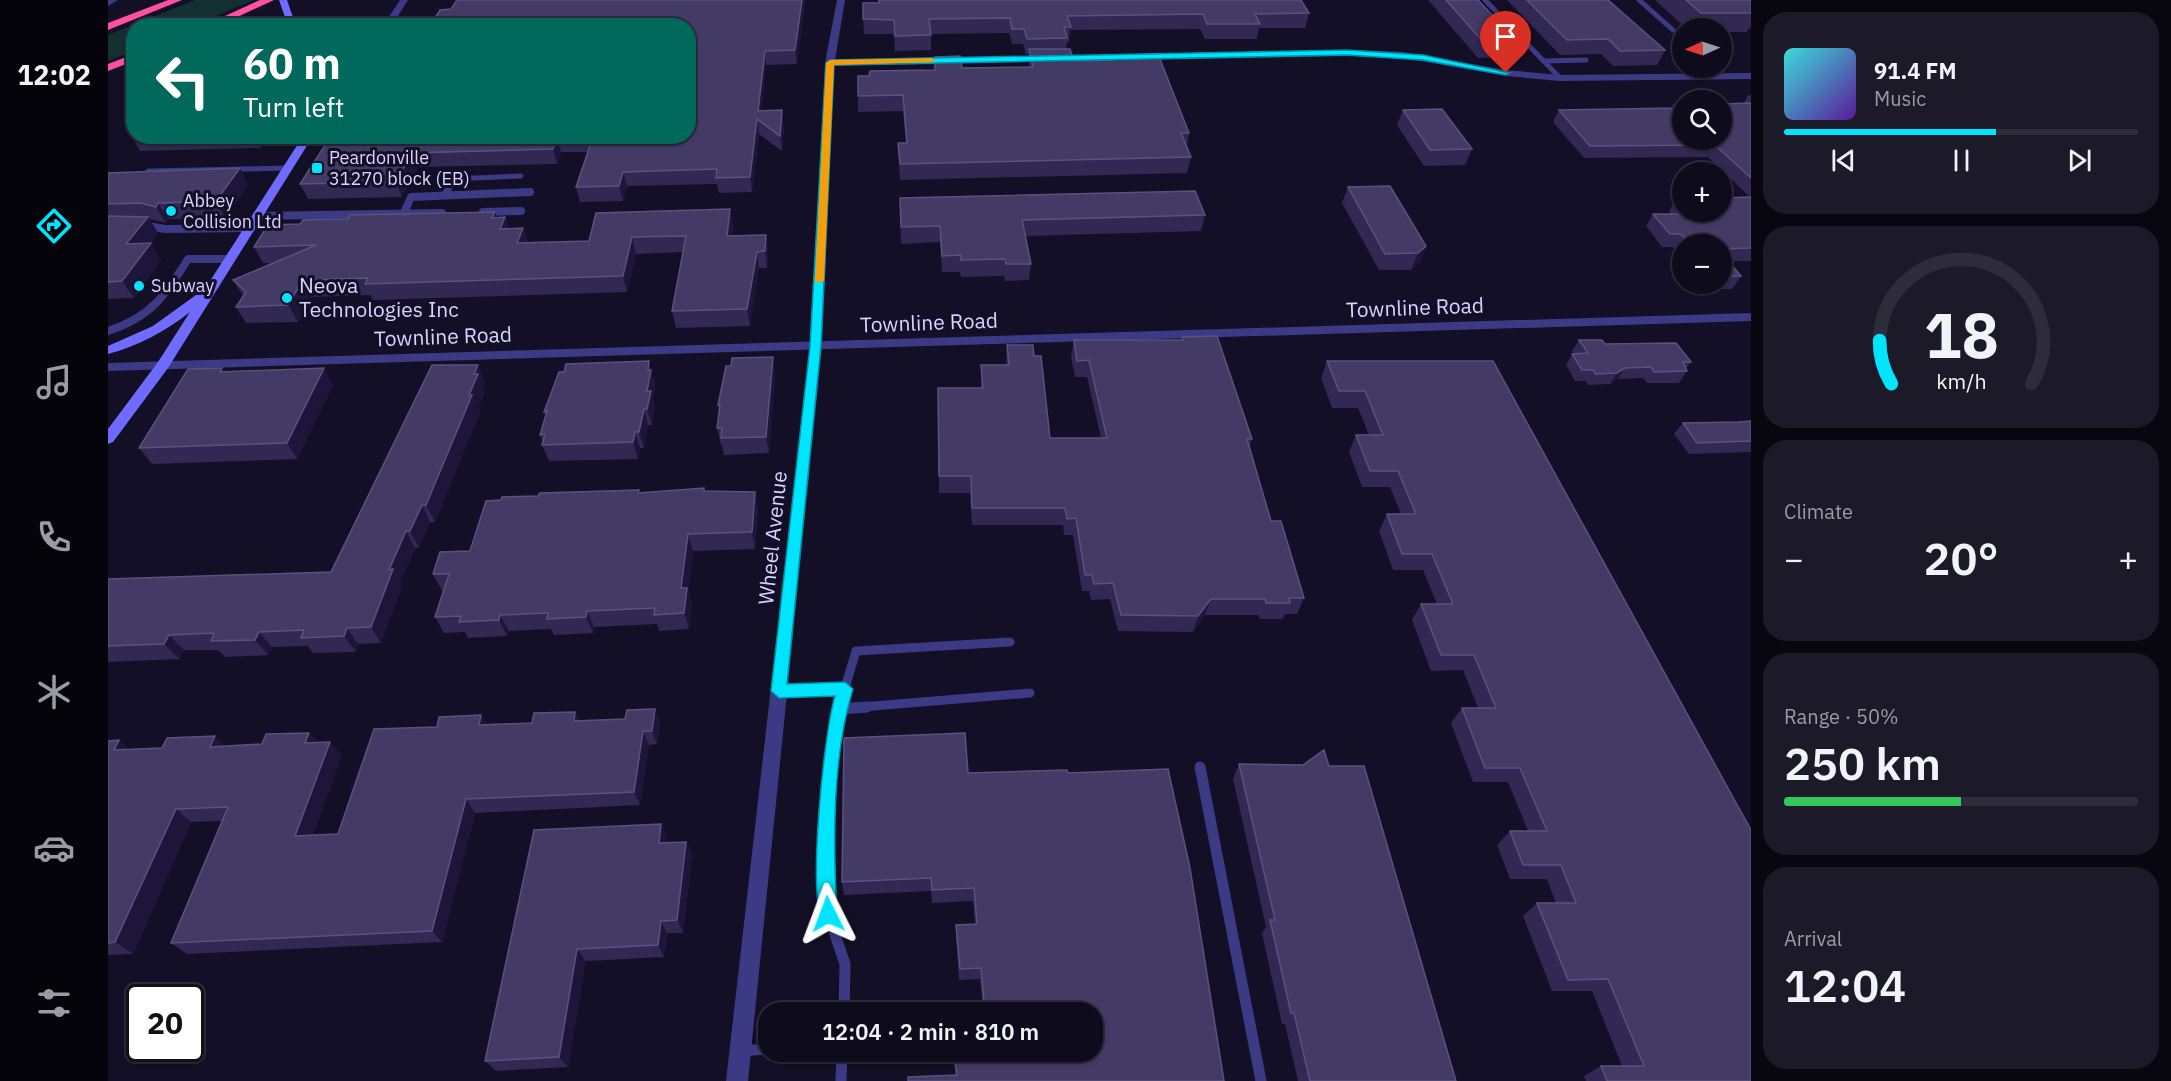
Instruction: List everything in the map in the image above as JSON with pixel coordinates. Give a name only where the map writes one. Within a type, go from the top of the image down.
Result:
[{"type":"highway","points":[[131,18],[177,0]]},
{"type":"highway","points":[[227,18],[269,0]]},
{"type":"highway","points":[[108,27],[126,20]]},
{"type":"highway","points":[[108,68],[126,60]]},
{"type":"main road","points":[[283,0],[289,18]]},
{"type":"main road","points":[[108,439],[163,365],[304,144]]},
{"type":"main road","points":[[108,350],[141,339],[176,319],[212,288]]},
{"type":"street","points":[[108,3],[114,0]]},
{"type":"street","points":[[392,18],[404,0]]},
{"type":"street","name":"Wheel Avenue","points":[[737,1081],[816,346],[830,63],[841,0]]},
{"type":"street","points":[[830,63],[1347,52],[1413,56],[1506,73],[1560,78],[1751,76]]},
{"type":"street","name":"Townline Road","points":[[108,366],[1751,317]]},
{"type":"lane","points":[[1485,0],[1560,78]]},
{"type":"lane","points":[[1639,0],[1672,30]]},
{"type":"lane","points":[[1543,61],[1586,60]]},
{"type":"lane","points":[[148,171],[290,168]]},
{"type":"lane","points":[[446,194],[452,179],[521,176]]},
{"type":"lane","points":[[404,213],[411,197],[530,192]]},
{"type":"lane","points":[[479,213],[521,211]]},
{"type":"lane","points":[[258,216],[447,213]]},
{"type":"lane","points":[[139,225],[165,229],[251,228]]},
{"type":"lane","points":[[108,331],[126,326],[159,305],[188,259],[231,259]]},
{"type":"lane","points":[[844,1002],[845,964],[828,914],[826,865],[831,766],[839,709],[856,651],[1010,642]]},
{"type":"lane","points":[[779,691],[845,689]]},
{"type":"lane","points":[[839,709],[1030,693]]},
{"type":"lane","points":[[1200,767],[1261,1081]]},
{"type":"lane","points":[[741,1051],[758,1050]]},
{"type":"lane","points":[[841,1081],[842,1062]]},
{"type":"green space","points":[[195,0],[254,0],[211,18],[150,18]]},
{"type":"green space","points":[[126,28],[126,54],[108,61],[108,35]]},
{"type":"building","points":[[457,0],[802,0],[795,50],[765,51],[758,111],[782,110],[780,136],[757,119],[750,177],[716,178],[717,169],[623,172],[619,186],[576,187],[591,144],[696,144],[696,18],[435,18],[440,10],[451,9]]},
{"type":"building","points":[[879,0],[1301,0],[1309,13],[1255,14],[1260,24],[1207,24],[1203,14],[1067,16],[1071,27],[1064,27],[1067,38],[1027,39],[1024,29],[1012,29],[1010,18],[929,19],[931,35],[895,36],[894,20],[863,19],[863,3],[879,3]]},
{"type":"building","points":[[1446,0],[1478,0],[1517,42],[1484,43]]},
{"type":"building","points":[[1527,0],[1608,0],[1665,50],[1620,51],[1608,39],[1567,40]]},
{"type":"building","points":[[1686,0],[1751,0],[1751,13],[1701,13]]},
{"type":"building","points":[[1029,49],[1070,49],[1074,61],[1115,60],[1113,55],[1158,54],[1189,133],[1181,133],[1191,157],[900,164],[898,143],[907,143],[903,95],[858,96],[858,76],[869,76],[870,71],[935,70],[935,57],[960,56],[962,68],[1033,67]]},
{"type":"building","points":[[1751,103],[1751,178],[1720,150],[1732,150],[1732,104]]},
{"type":"building","points":[[1672,108],[1672,145],[1590,146],[1559,110]]},
{"type":"building","points":[[1442,109],[1472,149],[1430,150],[1403,110]]},
{"type":"building","points":[[326,144],[555,144],[553,149],[412,153],[396,182],[300,184]]},
{"type":"building","points":[[240,168],[216,201],[158,203],[156,207],[141,203],[108,204],[108,173]]},
{"type":"building","points":[[1390,186],[1426,246],[1418,253],[1385,254],[1348,187]]},
{"type":"building","points":[[1195,191],[1205,215],[1022,220],[1031,264],[1006,264],[1005,259],[961,260],[961,255],[942,256],[940,226],[901,227],[900,198]]},
{"type":"building","points":[[1751,197],[1751,248],[1732,249],[1732,234],[1670,234],[1653,214],[1672,214],[1672,222],[1732,222],[1732,198]]},
{"type":"building","points":[[730,209],[727,236],[766,235],[765,251],[757,252],[747,309],[672,311],[686,236],[632,237],[623,276],[365,284],[368,278],[303,280],[288,305],[236,307],[246,292],[233,280],[316,245],[254,247],[268,225],[300,224],[303,220],[348,219],[350,215],[495,212],[492,218],[505,217],[500,229],[523,228],[517,243],[589,241],[596,213]]},
{"type":"building","points":[[108,216],[148,217],[126,244],[151,243],[122,281],[108,282]]},
{"type":"building","points":[[1732,266],[1741,276],[1732,276]]},
{"type":"building","points":[[1217,336],[1252,439],[1247,439],[1271,521],[1281,521],[1304,598],[1289,598],[1290,603],[1266,603],[1265,599],[1211,599],[1198,616],[1121,615],[1113,583],[1094,584],[1092,575],[1085,575],[1076,518],[1067,519],[1065,508],[972,508],[971,476],[939,476],[938,388],[983,388],[981,365],[1009,365],[1007,345],[1033,345],[1034,356],[1041,356],[1050,438],[1107,438],[1089,360],[1077,361],[1074,340],[1183,340],[1182,337]]},
{"type":"building","points":[[1579,340],[1602,340],[1605,344],[1676,343],[1691,362],[1683,362],[1687,371],[1654,372],[1651,367],[1625,368],[1617,373],[1595,374],[1593,370],[1582,370],[1572,354],[1588,353]]},
{"type":"building","points":[[773,357],[766,437],[721,438],[722,428],[717,428],[720,405],[718,405],[726,366],[731,366],[732,358]]},
{"type":"building","points":[[649,361],[648,370],[651,370],[647,391],[651,391],[639,432],[635,432],[633,442],[542,445],[545,434],[540,435],[547,411],[544,412],[559,372],[564,372],[566,364]]},
{"type":"building","points":[[1327,361],[1493,361],[1751,830],[1751,1081],[1607,1081],[1601,1066],[1644,1066],[1608,979],[1568,980],[1537,903],[1576,903],[1561,865],[1523,865],[1510,831],[1547,831],[1520,768],[1485,768],[1462,708],[1496,708],[1474,655],[1441,655],[1421,604],[1453,604],[1432,554],[1402,554],[1387,514],[1416,514],[1398,471],[1370,471],[1356,435],[1383,435],[1365,391],[1339,391]]},
{"type":"building","points":[[432,365],[478,365],[474,374],[478,374],[469,395],[472,395],[426,505],[422,505],[410,531],[406,531],[389,570],[393,569],[371,627],[347,628],[344,636],[301,638],[304,630],[259,632],[255,640],[211,641],[214,633],[169,635],[164,644],[108,646],[108,579],[331,572]]},
{"type":"building","points":[[222,368],[220,372],[324,368],[287,443],[139,448],[188,369]]},
{"type":"building","points":[[1751,421],[1751,441],[1697,443],[1683,423],[1738,422]]},
{"type":"building","points":[[704,488],[704,491],[755,492],[752,532],[688,534],[681,588],[687,588],[684,613],[654,615],[655,608],[587,611],[586,617],[547,619],[548,613],[500,615],[499,620],[459,622],[461,616],[435,617],[449,574],[433,574],[440,552],[470,551],[486,501],[501,500],[502,497],[538,496],[540,493],[639,490],[638,493]]},
{"type":"building","points":[[655,709],[652,731],[643,731],[634,792],[466,799],[432,931],[171,943],[228,807],[176,809],[115,942],[108,943],[108,741],[119,740],[114,750],[162,748],[167,738],[215,736],[210,747],[262,744],[266,734],[309,733],[305,743],[330,742],[295,836],[338,834],[374,729],[437,727],[439,717],[481,715],[479,725],[532,723],[534,713],[575,712],[574,721],[625,719],[627,710]]},
{"type":"building","points":[[965,733],[968,773],[1067,770],[1068,773],[1168,769],[1190,868],[1224,1081],[908,1081],[908,1077],[957,1075],[955,1063],[1103,1062],[1103,1002],[984,1002],[981,968],[960,969],[956,925],[977,924],[974,888],[932,890],[931,878],[842,882],[844,738]]},
{"type":"building","points":[[1324,750],[1329,766],[1364,766],[1456,1081],[1310,1081],[1294,1013],[1291,1013],[1270,920],[1275,920],[1239,764],[1303,765]]},
{"type":"building","points":[[661,824],[659,843],[686,842],[677,920],[661,921],[658,945],[577,949],[559,1057],[485,1061],[534,830]]},
{"type":"slow traffic","points":[[819,281],[830,63],[932,61]]},
{"type":"place","name":"Peardonville 31270 block (EB)","points":[[317,168]]},
{"type":"place","name":"Abbey Collision Ltd","points":[[171,211]]},
{"type":"place","name":"Subway","points":[[139,286]]},
{"type":"place","name":"Neova Technologies Inc","points":[[287,298]]},
{"type":"route","points":[[828,914],[826,865],[831,766],[839,709],[845,689],[779,691],[816,346],[830,63],[1347,52],[1423,57],[1506,73]]}]
